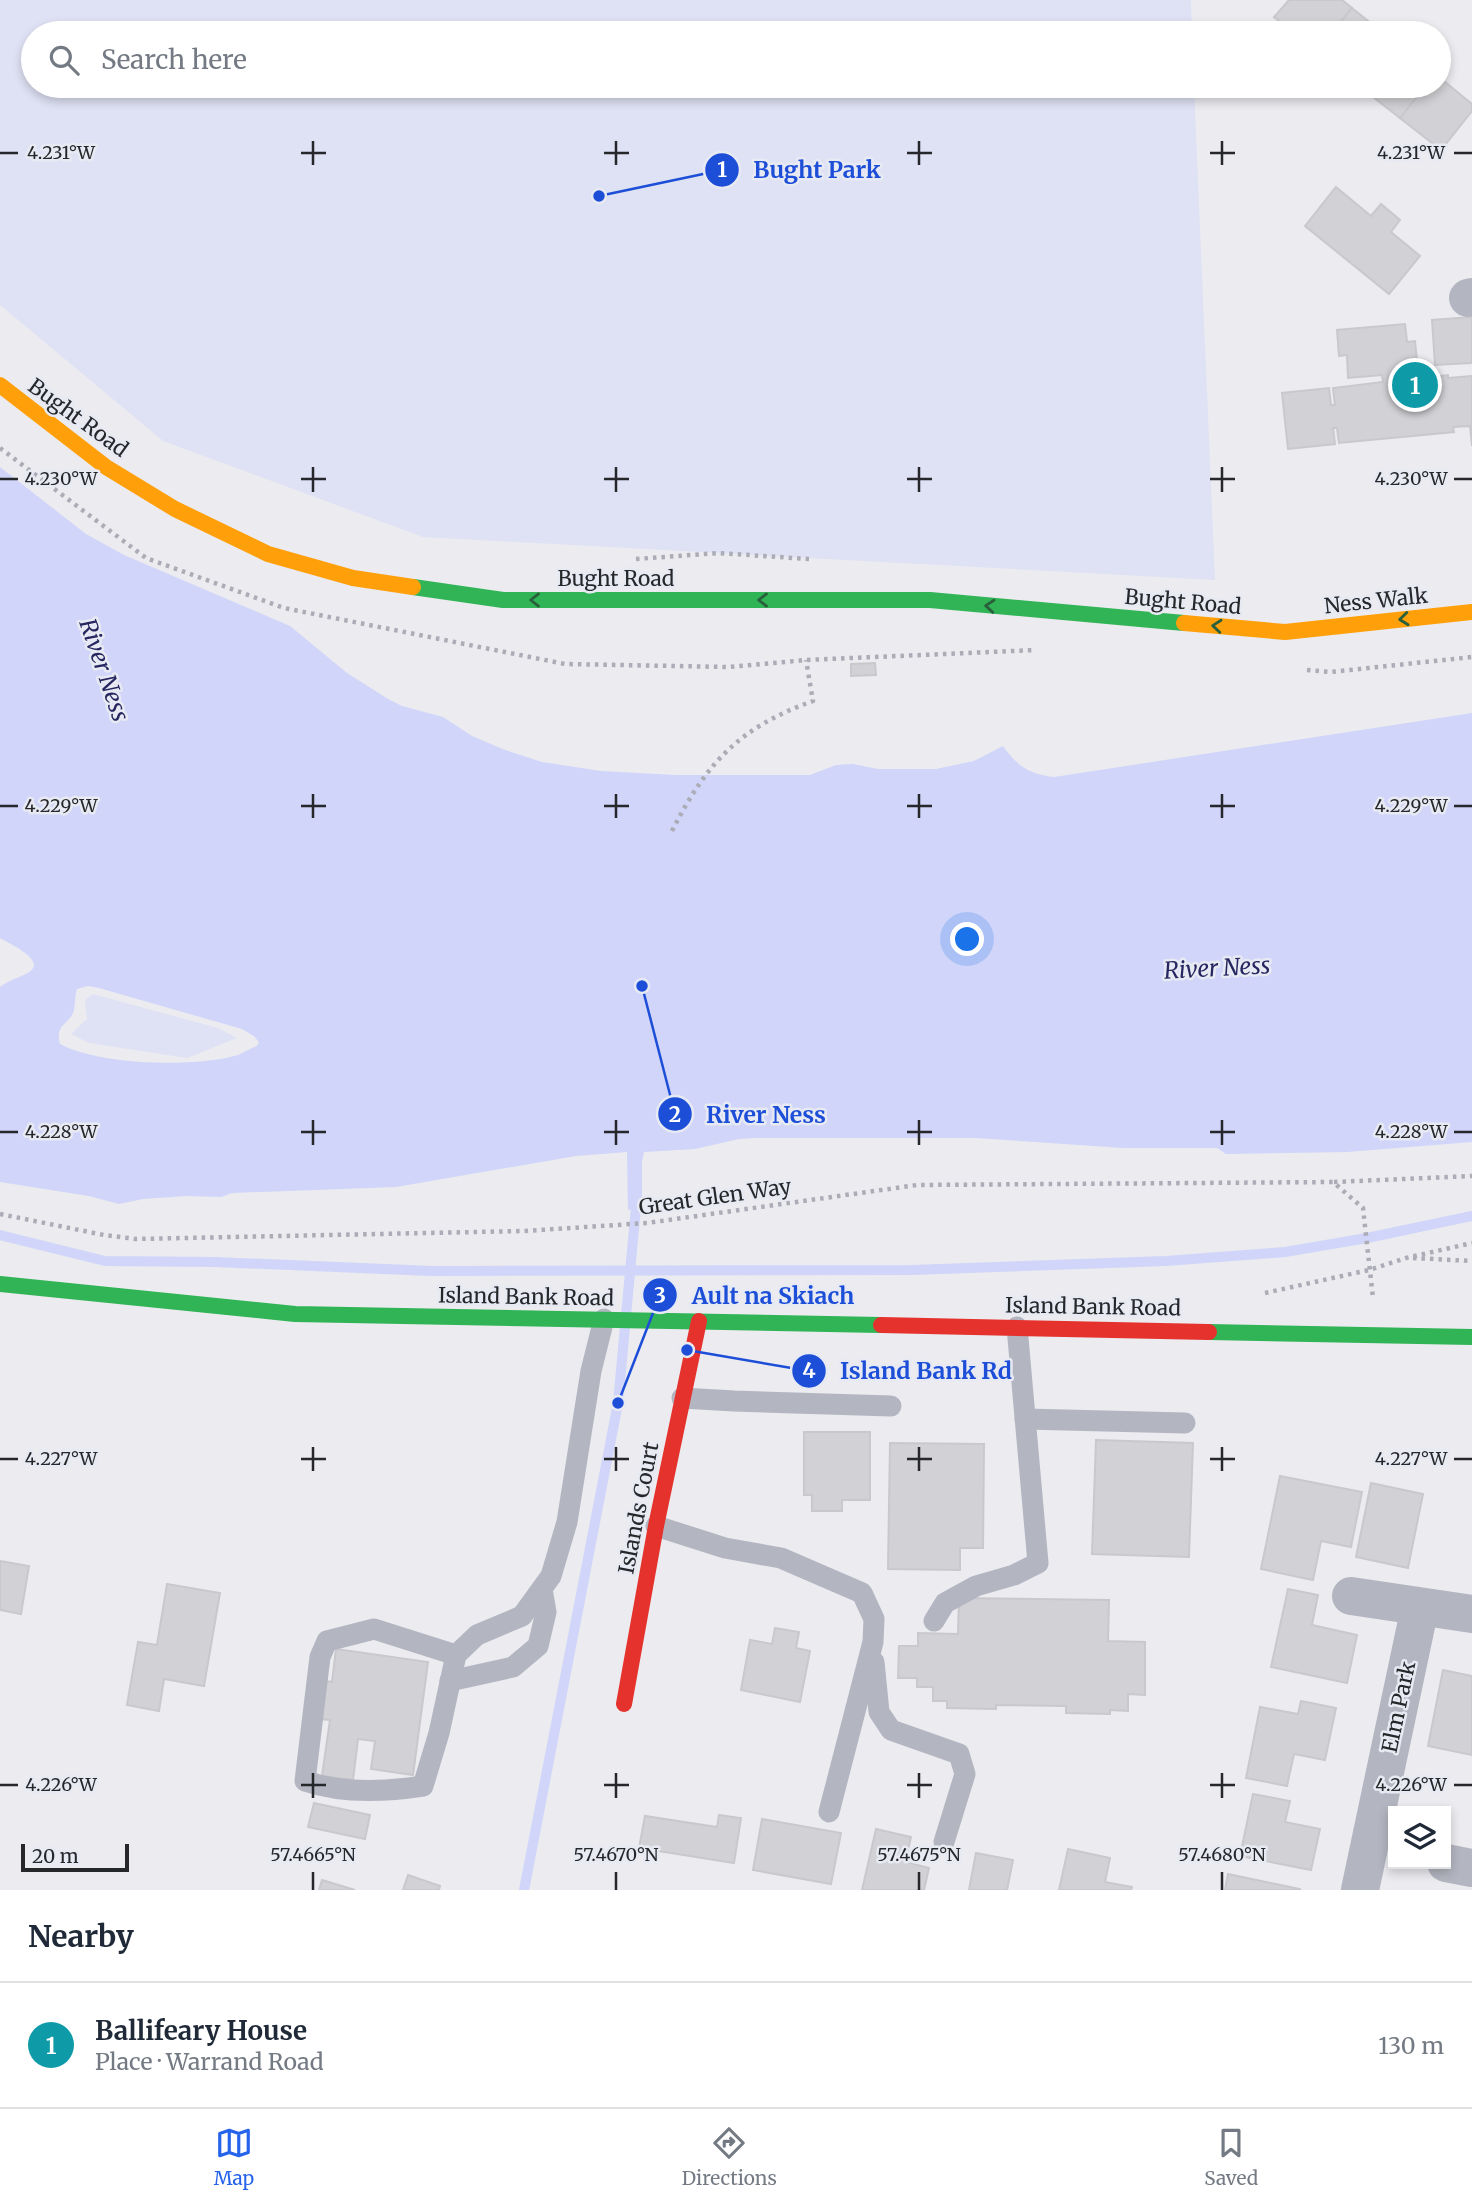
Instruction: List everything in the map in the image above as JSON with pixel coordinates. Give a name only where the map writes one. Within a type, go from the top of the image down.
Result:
[{"type":"street","name":"Bught Road","points":[[0,385],[21,404],[106,467],[175,509],[268,554],[353,578],[503,600],[930,600],[1285,632]]},
{"type":"street","name":"Ness Walk","points":[[1285,632],[1472,612]]},
{"type":"street","name":"Island Bank Road","points":[[0,1284],[295,1314],[1472,1337]]},
{"type":"street","name":"Islands Court","points":[[624,1704],[656,1526],[699,1321]]},
{"type":"street","points":[[1351,1596],[1472,1614]]},
{"type":"street","name":"Elm Park","points":[[1360,1890],[1380,1851],[1420,1607]]},
{"type":"street","points":[[1451,1864],[1472,1868]]},
{"type":"lane","points":[[456,1655],[374,1629],[327,1641],[320,1657],[305,1782],[329,1789],[392,1791],[423,1786],[439,1733],[456,1655],[477,1635],[522,1616],[551,1576],[567,1522],[591,1371],[608,1320]]},
{"type":"lane","points":[[934,1621],[945,1602],[976,1586],[1014,1575],[1038,1563],[1017,1327]]},
{"type":"lane","points":[[682,1398],[891,1406]]},
{"type":"lane","points":[[1025,1419],[1185,1423]]},
{"type":"lane","points":[[656,1526],[725,1548],[781,1558],[862,1593],[874,1619],[873,1642],[879,1712],[891,1731],[959,1754],[965,1774],[944,1842]]},
{"type":"lane","points":[[450,1681],[513,1667],[538,1646],[546,1612],[542,1589]]},
{"type":"lane","points":[[829,1812],[873,1642]]},
{"type":"path","points":[[624,560],[718,553],[813,560]]},
{"type":"path","points":[[672,831],[689,798],[711,768],[737,741],[767,720],[813,701],[806,660]]},
{"type":"path","name":"Great Glen Way","points":[[0,1214],[136,1239],[524,1231],[647,1223],[917,1185],[1333,1182],[1472,1176]]},
{"type":"path","points":[[1333,1182],[1363,1208],[1369,1270],[1406,1258],[1472,1243]]},
{"type":"path","points":[[1406,1258],[1472,1261]]},
{"type":"shaded area","points":[[0,0],[1191,0],[1192,21],[21,21],[21,98],[1195,98],[1215,580],[423,537],[163,441],[0,305]]},
{"type":"shaded area","points":[[93,994],[218,1028],[237,1038],[187,1058],[89,1043],[71,1034],[87,1019],[85,1000]]},
{"type":"water","points":[[0,467],[86,534],[124,555],[290,626],[347,673],[388,699],[402,706],[443,717],[472,736],[542,762],[601,771],[675,775],[810,775],[836,765],[853,764],[878,769],[936,769],[974,761],[1003,746],[1025,768],[1054,777],[1472,713],[1472,1142],[1347,1152],[1226,1154],[1217,1148],[1124,1148],[976,1138],[755,1138],[695,1149],[644,1152],[642,1207],[628,1210],[627,1152],[576,1156],[396,1187],[232,1193],[221,1197],[143,1199],[119,1204],[89,1196],[0,1182],[0,987],[26,974],[34,964],[26,954],[0,938]],"holes":[[[88,986],[242,1029],[259,1042],[257,1046],[238,1055],[173,1063],[98,1056],[60,1044],[59,1033],[73,1013],[77,989]]]},
{"type":"building","points":[[1289,0],[1342,0],[1352,8],[1342,21],[1279,21],[1274,17]]},
{"type":"building","points":[[1352,8],[1368,21],[1342,21]]},
{"type":"building","points":[[1451,87],[1472,104],[1472,111],[1441,150],[1400,118],[1416,98],[1451,98]]},
{"type":"building","points":[[1374,98],[1416,98],[1400,118]]},
{"type":"building","points":[[1336,187],[1371,216],[1381,204],[1400,220],[1391,232],[1420,256],[1389,294],[1305,226]]},
{"type":"building","points":[[1472,317],[1472,363],[1435,365],[1432,320]]},
{"type":"building","points":[[1405,324],[1407,342],[1415,341],[1418,371],[1396,373],[1397,381],[1448,375],[1448,378],[1472,376],[1472,446],[1470,426],[1453,427],[1454,432],[1339,443],[1337,428],[1333,428],[1335,444],[1288,449],[1282,393],[1329,388],[1331,405],[1335,405],[1333,388],[1383,382],[1382,375],[1348,378],[1347,355],[1339,356],[1337,330]]},
{"type":"building","points":[[875,663],[876,675],[851,676],[851,664]]},
{"type":"building","points":[[804,1432],[870,1432],[870,1500],[842,1500],[842,1511],[812,1511],[812,1495],[804,1495]]},
{"type":"building","points":[[1096,1440],[1193,1443],[1189,1557],[1092,1554]]},
{"type":"building","points":[[890,1443],[984,1444],[983,1548],[960,1548],[960,1570],[888,1569]]},
{"type":"building","points":[[1280,1476],[1362,1492],[1351,1547],[1321,1541],[1313,1580],[1261,1569]]},
{"type":"building","points":[[1371,1483],[1423,1494],[1408,1568],[1356,1557]]},
{"type":"building","points":[[0,1561],[29,1566],[21,1614],[0,1610]]},
{"type":"building","points":[[167,1584],[220,1593],[204,1686],[164,1679],[159,1711],[127,1705],[138,1642],[157,1645]]},
{"type":"building","points":[[1288,1589],[1318,1595],[1312,1625],[1357,1635],[1347,1683],[1271,1667]]},
{"type":"building","points":[[959,1598],[1109,1600],[1108,1641],[1145,1642],[1145,1695],[1128,1694],[1128,1711],[1110,1710],[1110,1714],[1066,1713],[1066,1706],[996,1705],[996,1709],[947,1708],[947,1701],[933,1701],[933,1687],[917,1687],[917,1678],[898,1678],[899,1646],[918,1646],[918,1633],[958,1634]]},
{"type":"building","points":[[775,1628],[799,1632],[796,1648],[810,1651],[800,1702],[741,1690],[750,1640],[772,1644]]},
{"type":"building","points":[[336,1649],[428,1662],[413,1775],[371,1769],[375,1741],[358,1739],[353,1780],[322,1776],[330,1720],[320,1719],[325,1681],[332,1682]]},
{"type":"building","points":[[1443,1670],[1472,1676],[1472,1755],[1428,1746]]},
{"type":"building","points":[[1301,1701],[1336,1708],[1325,1760],[1294,1754],[1287,1786],[1246,1778],[1260,1707],[1298,1714]]},
{"type":"building","points":[[1253,1794],[1290,1801],[1285,1822],[1320,1829],[1311,1870],[1240,1856]]},
{"type":"building","points":[[314,1803],[370,1815],[365,1839],[308,1827]]},
{"type":"building","points":[[719,1815],[741,1818],[734,1863],[639,1848],[645,1816],[717,1827]]},
{"type":"building","points":[[762,1819],[841,1833],[831,1884],[753,1870]]},
{"type":"building","points":[[876,1829],[911,1837],[905,1862],[929,1868],[924,1890],[862,1890]]},
{"type":"building","points":[[1068,1849],[1110,1858],[1105,1882],[1132,1887],[1131,1890],[1059,1890]]},
{"type":"building","points":[[976,1853],[1013,1860],[1007,1890],[969,1890]]},
{"type":"building","points":[[1228,1874],[1300,1889],[1300,1890],[1225,1890]]},
{"type":"building","points":[[408,1875],[440,1886],[439,1890],[403,1890]]},
{"type":"building","points":[[322,1880],[355,1890],[319,1890]]},
{"type":"waterway","points":[[524,1890],[618,1403],[637,1196]]},
{"type":"waterway","points":[[0,1235],[105,1261],[216,1262],[432,1271],[912,1270],[1166,1261],[1285,1252],[1472,1216]]},
{"type":"traffic: fast","points":[[413,587],[503,600],[930,600],[1184,623]]},
{"type":"traffic: fast","points":[[0,1284],[295,1314],[881,1325]]},
{"type":"traffic: fast","points":[[1209,1332],[1472,1337]]},
{"type":"traffic: slow","points":[[0,385],[106,467],[175,509],[268,554],[353,578],[413,587]]},
{"type":"traffic: slow","points":[[1184,623],[1285,632],[1472,612]]},
{"type":"traffic: jam","points":[[624,1704],[656,1526],[699,1321]]},
{"type":"traffic: jam","points":[[881,1325],[1209,1332]]},
{"type":"place","name":"Bught Park","points":[[599,196]]},
{"type":"place","name":"Ballifeary House","points":[[1415,385]]},
{"type":"place","name":"River Ness","points":[[642,986]]},
{"type":"place","name":"Island Bank Rd","points":[[687,1350]]},
{"type":"place","name":"Ault na Skiach","points":[[618,1403]]}]
